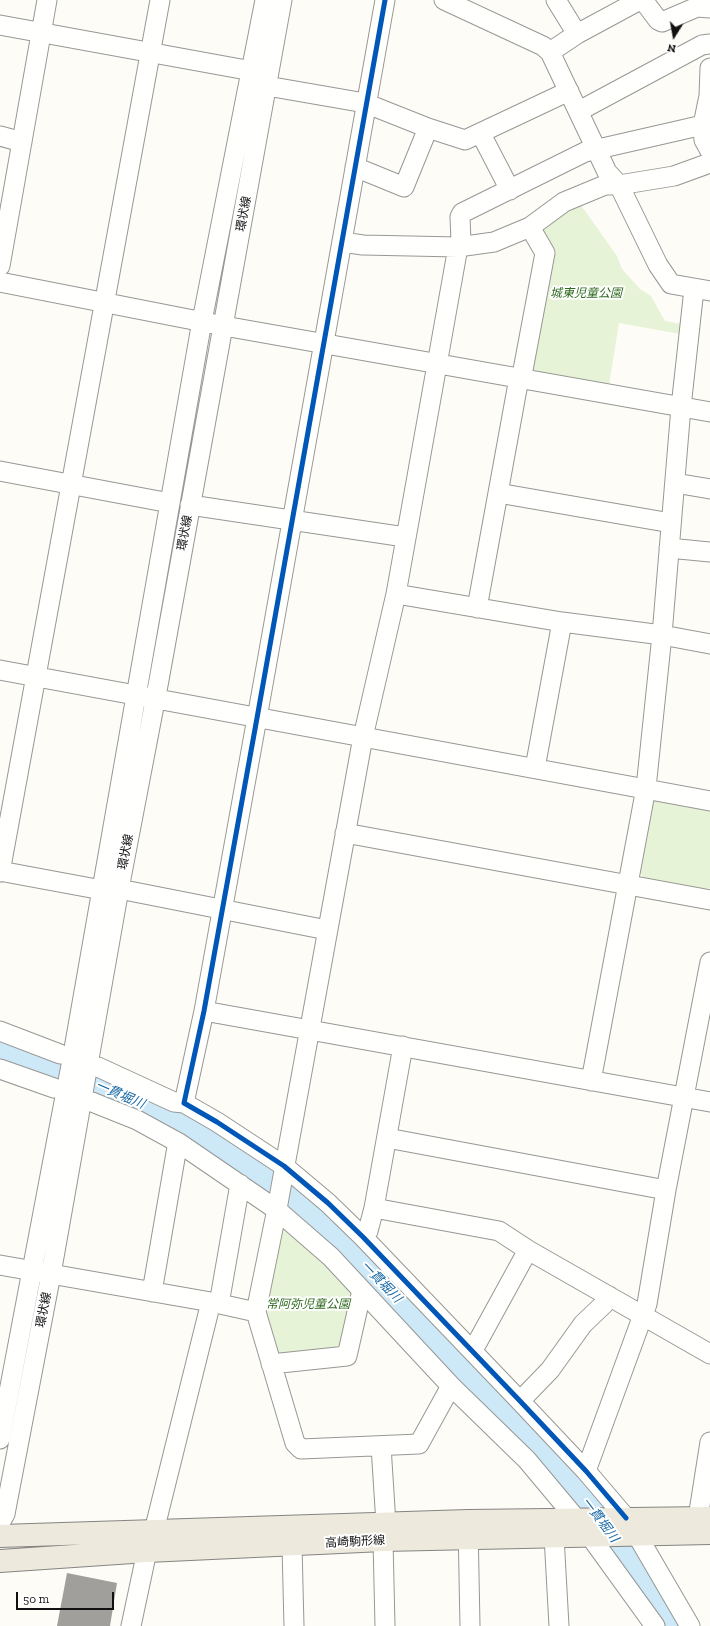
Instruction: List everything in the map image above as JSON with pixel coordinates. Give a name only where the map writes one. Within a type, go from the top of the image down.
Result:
[{"type":"main road","name":"高崎駒形線","points":[[0,1536],[154,1531],[385,1532],[468,1529],[629,1527],[706,1523]]},
{"type":"main road","name":"高崎駒形線","points":[[468,1529],[554,1536],[586,1528]]},
{"type":"main road","name":"高崎駒形線","points":[[0,1561],[147,1551],[292,1546],[385,1532]]},
{"type":"street","points":[[0,266],[47,0]]},
{"type":"street","points":[[160,0],[0,871],[222,909],[328,930]]},
{"type":"street","name":"環状線","points":[[111,890],[135,695],[202,321],[252,71],[264,0]]},
{"type":"street","name":"環状線","points":[[0,1439],[6,1376],[74,1094],[111,890],[156,700],[282,0]]},
{"type":"street","points":[[184,1103],[204,1011],[355,168],[369,104],[385,0]]},
{"type":"street","points":[[444,0],[543,46],[550,52],[579,111],[606,172],[619,185],[658,265],[671,284],[702,290],[681,407],[662,635],[646,788],[591,1081]]},
{"type":"street","points":[[556,0],[577,34]]},
{"type":"street","points":[[550,52],[577,34],[640,0]]},
{"type":"street","points":[[643,0],[658,20],[662,22],[697,7],[710,8]]},
{"type":"street","points":[[0,24],[41,33],[252,71]]},
{"type":"street","points":[[579,111],[702,45],[710,44]]},
{"type":"street","points":[[710,68],[709,96],[703,125],[704,140],[710,151]]},
{"type":"street","points":[[267,86],[369,104],[428,128],[465,140],[481,134],[569,90]]},
{"type":"street","points":[[451,1386],[419,1444],[301,1449],[295,1443],[256,1312],[277,1209],[363,737],[396,594],[458,247],[461,241],[460,217],[462,212],[510,190],[585,152],[703,125]]},
{"type":"street","points":[[355,168],[404,187],[428,128]]},
{"type":"street","points":[[481,134],[510,190]]},
{"type":"street","points":[[0,136],[22,142]]},
{"type":"street","points":[[342,242],[386,246],[458,247],[494,242],[530,227],[564,202],[605,185],[619,185],[674,176],[710,162]]},
{"type":"street","points":[[477,608],[519,378],[523,370],[545,253],[530,227]]},
{"type":"street","points":[[0,282],[224,326],[710,412]]},
{"type":"street","points":[[0,471],[170,503]]},
{"type":"street","points":[[674,483],[710,489]]},
{"type":"street","points":[[498,493],[671,523]]},
{"type":"street","points":[[190,505],[293,519],[406,537]]},
{"type":"street","points":[[669,548],[710,552]]},
{"type":"street","points":[[396,594],[562,622],[662,635],[710,644]]},
{"type":"street","points":[[535,768],[562,622]]},
{"type":"street","points":[[0,670],[710,801]]},
{"type":"street","points":[[345,833],[710,900]]},
{"type":"street","points":[[586,1471],[647,1304],[666,1190],[710,962]]},
{"type":"street","points":[[204,1011],[710,1102]]},
{"type":"street","points":[[0,1031],[80,1062],[174,1102],[184,1103],[284,1167],[328,1203],[363,1237],[472,1350],[586,1471],[629,1527],[690,1626]]},
{"type":"street","points":[[363,1237],[368,1231],[374,1208],[403,1046]]},
{"type":"street","points":[[0,1070],[74,1094],[136,1120],[179,1143],[277,1209],[331,1257],[451,1386],[527,1460],[586,1528],[644,1613],[655,1625]]},
{"type":"street","name":"環状線","points":[[0,1523],[5,1514],[51,1274],[74,1094]]},
{"type":"street","points":[[387,1138],[666,1190]]},
{"type":"street","points":[[152,1292],[177,1147],[179,1143]]},
{"type":"street","points":[[154,1531],[215,1303],[240,1184]]},
{"type":"street","points":[[374,1208],[498,1231],[528,1250],[643,1314],[710,1354]]},
{"type":"street","points":[[472,1350],[528,1250]]},
{"type":"street","points":[[0,1266],[215,1303],[256,1312]]},
{"type":"street","points":[[271,1364],[347,1356],[362,1290]]},
{"type":"street","points":[[520,1401],[550,1370],[582,1324],[604,1304],[610,1296]]},
{"type":"street","points":[[706,1523],[710,1442]]},
{"type":"street","points":[[381,1446],[385,1532],[385,1626]]},
{"type":"street","points":[[468,1529],[470,1626]]},
{"type":"street","points":[[554,1536],[559,1626]]},
{"type":"street","points":[[292,1546],[294,1626]]},
{"type":"street","points":[[131,1626],[147,1551]]},
{"type":"green space","name":"城東児童公園","points":[[578,201],[617,256],[622,269],[640,289],[651,296],[665,321],[687,325],[686,335],[619,323],[609,385],[534,372],[529,365],[538,232]]},
{"type":"green space","points":[[655,795],[710,808],[710,888],[700,892],[645,881],[640,872]]},
{"type":"green space","name":"常阿弥児童公園","points":[[285,1228],[327,1265],[352,1292],[339,1351],[282,1355],[275,1352],[267,1312],[280,1231]]},
{"type":"building","points":[[67,1573],[117,1583],[110,1626],[57,1626]]},
{"type":"waterway","name":"一貫堀川","points":[[0,1051],[128,1096],[210,1140],[265,1176],[296,1200],[334,1233],[583,1496],[631,1560],[671,1626]]},
{"type":"cycle path","points":[[385,0],[204,1011],[184,1103],[217,1122],[284,1166],[328,1203],[363,1237],[520,1401],[586,1471],[626,1518]]}]
